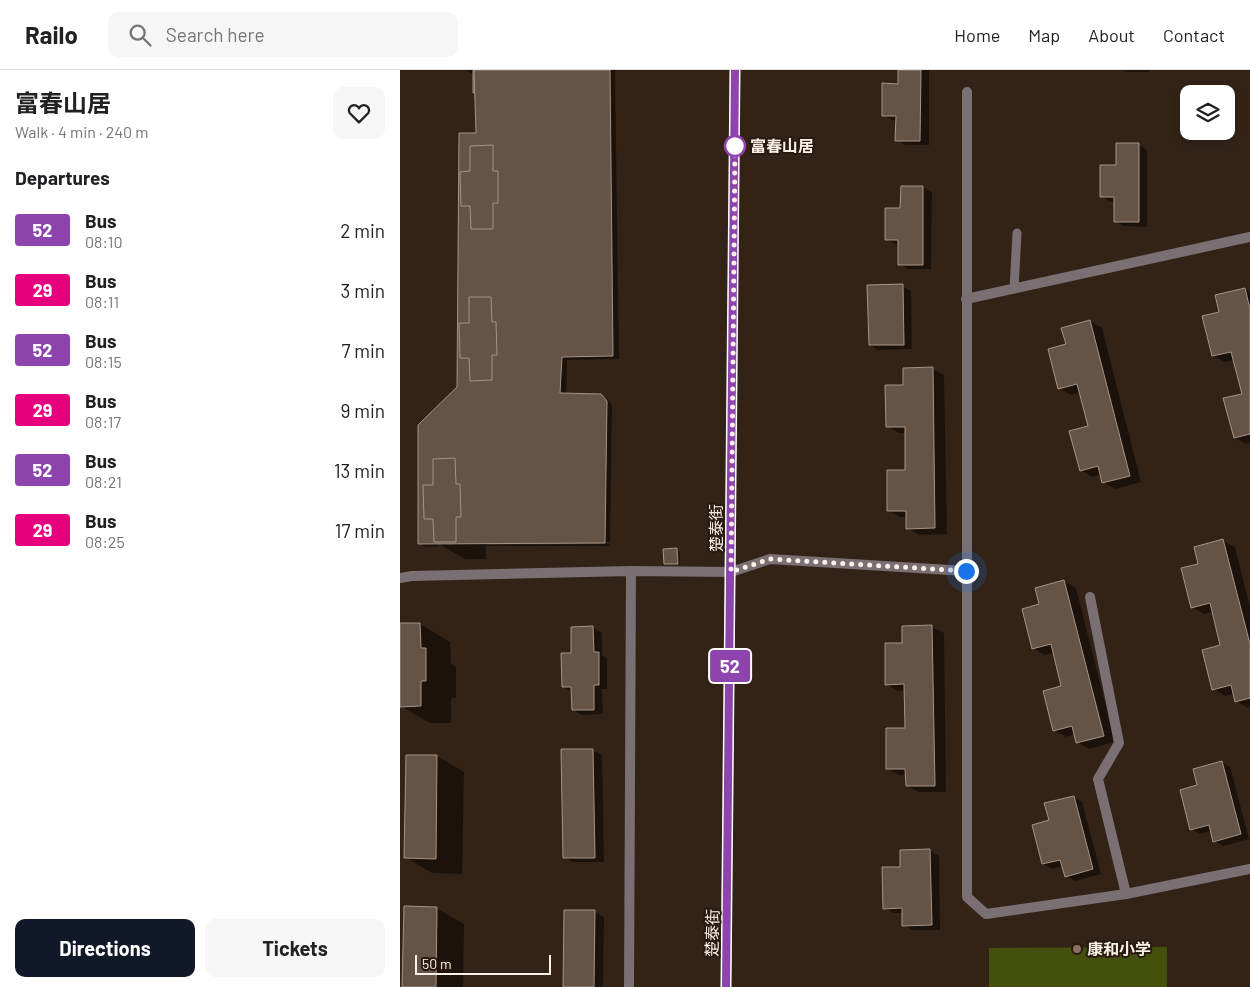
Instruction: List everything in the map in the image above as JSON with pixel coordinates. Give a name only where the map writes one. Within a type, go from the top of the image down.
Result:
[{"type":"street","name":"楚泰街","points":[[726,987],[736,70]]},
{"type":"street","points":[[967,92],[967,897],[986,914],[1126,894],[1250,869]]},
{"type":"street","points":[[966,299],[1250,237]]},
{"type":"street","points":[[400,578],[412,576],[631,571],[731,572],[770,559],[966,571]]},
{"type":"street","points":[[629,987],[631,571]]},
{"type":"street","points":[[1090,597],[1119,743],[1098,779],[1126,894]]},
{"type":"lane","points":[[1014,289],[1017,233]]},
{"type":"green space","points":[[1167,947],[1167,987],[989,987],[989,948]]},
{"type":"building","points":[[473,70],[496,70],[496,92],[473,93]]},
{"type":"building","points":[[474,70],[610,70],[613,356],[562,357],[560,393],[601,394],[607,401],[605,543],[418,544],[418,425],[457,387],[459,133],[476,133]]},
{"type":"building","points":[[898,70],[921,70],[920,141],[895,141],[896,116],[882,116],[882,83],[898,84]]},
{"type":"building","points":[[1116,143],[1139,143],[1139,222],[1114,222],[1114,197],[1100,197],[1100,165],[1116,165]]},
{"type":"building","points":[[493,145],[493,171],[498,171],[498,203],[493,203],[493,229],[471,229],[470,206],[461,206],[460,172],[470,171],[470,146]]},
{"type":"building","points":[[901,186],[923,186],[923,265],[898,265],[898,240],[885,240],[885,208],[900,208]]},
{"type":"building","points":[[903,284],[904,345],[869,345],[867,285]]},
{"type":"building","points":[[1245,288],[1250,309],[1250,434],[1234,438],[1223,398],[1242,394],[1231,352],[1212,356],[1202,316],[1219,312],[1215,295]]},
{"type":"building","points":[[469,297],[491,297],[492,322],[496,322],[497,355],[492,355],[492,380],[470,381],[469,358],[460,358],[459,323],[469,323]]},
{"type":"building","points":[[1090,320],[1130,476],[1102,483],[1098,466],[1080,471],[1069,431],[1088,426],[1077,384],[1058,389],[1048,349],[1066,344],[1061,328]]},
{"type":"building","points":[[933,367],[935,528],[906,529],[906,511],[887,511],[887,470],[905,470],[905,427],[886,427],[885,385],[903,385],[903,368]]},
{"type":"building","points":[[455,458],[456,484],[460,484],[461,517],[456,517],[456,542],[434,542],[433,519],[424,519],[423,485],[433,485],[433,459]]},
{"type":"building","points":[[1223,539],[1250,644],[1250,698],[1235,702],[1231,685],[1212,690],[1202,650],[1220,645],[1210,603],[1191,608],[1181,568],[1198,564],[1194,547]]},
{"type":"building","points":[[677,548],[678,564],[664,564],[663,549]]},
{"type":"building","points":[[1064,580],[1104,736],[1076,743],[1072,726],[1053,731],[1043,691],[1061,686],[1051,644],[1032,649],[1022,609],[1039,604],[1035,588]]},
{"type":"building","points":[[400,623],[420,623],[421,648],[426,648],[426,681],[421,681],[421,706],[400,707]]},
{"type":"building","points":[[932,625],[935,786],[906,786],[905,769],[886,769],[886,728],[905,728],[904,684],[885,685],[885,643],[902,643],[902,626]]},
{"type":"building","points":[[593,626],[594,652],[599,652],[599,685],[594,685],[594,710],[572,710],[571,687],[562,687],[561,653],[571,653],[571,627]]},
{"type":"building","points":[[561,749],[593,749],[595,858],[563,858]]},
{"type":"building","points":[[406,755],[437,755],[436,859],[404,858]]},
{"type":"building","points":[[1222,761],[1241,834],[1213,842],[1209,825],[1190,830],[1180,790],[1197,785],[1193,769]]},
{"type":"building","points":[[1074,796],[1093,869],[1065,877],[1060,860],[1042,864],[1032,825],[1049,820],[1044,803]]},
{"type":"building","points":[[930,849],[932,925],[902,926],[902,908],[883,909],[882,867],[900,867],[900,850]]},
{"type":"building","points":[[404,906],[437,907],[436,987],[402,987]]},
{"type":"building","points":[[564,910],[595,910],[594,987],[563,987]]},
{"type":"bus line","name":"52","points":[[726,987],[735,70]]},
{"type":"place","name":"富春山居","points":[[735,146]]},
{"type":"place","name":"康和小学","points":[[1077,949]]},
{"type":"route","points":[[735,146],[731,572],[770,559],[966,571]]}]
